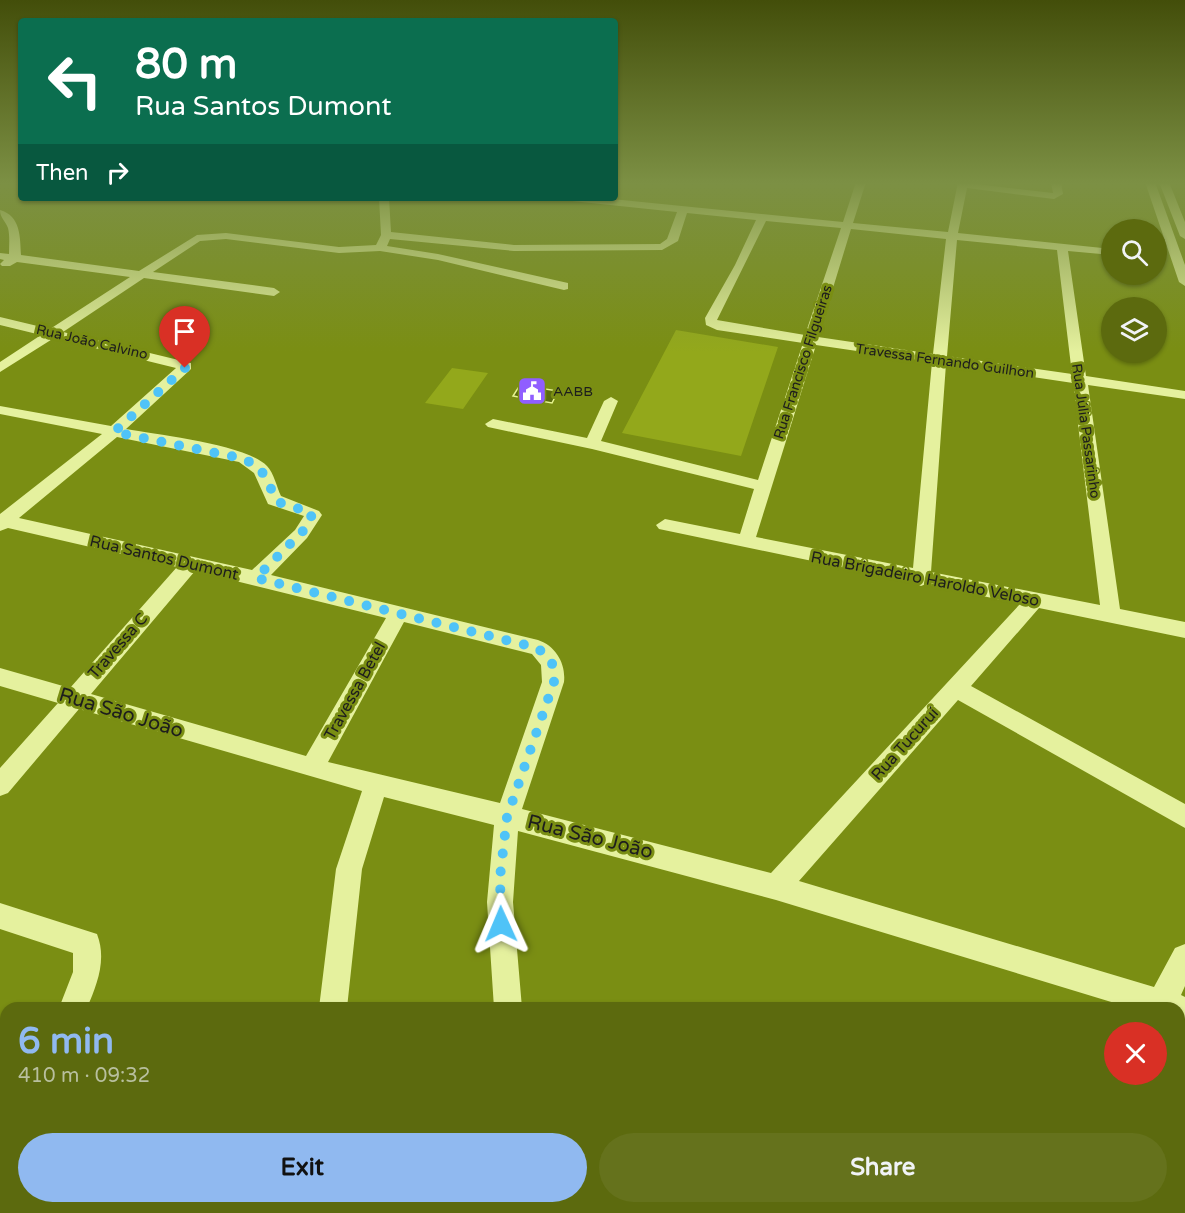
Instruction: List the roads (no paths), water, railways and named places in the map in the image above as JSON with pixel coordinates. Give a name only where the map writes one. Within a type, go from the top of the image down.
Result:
[{"type":"street","points":[[14,239],[15,258]]},
{"type":"street","points":[[0,368],[188,242],[196,239]]},
{"type":"street","points":[[249,239],[339,250],[380,248],[438,257],[564,286]]},
{"type":"street","points":[[380,248],[384,239]]},
{"type":"street","points":[[422,239],[514,248],[662,247],[672,242],[673,239]]},
{"type":"street","name":"Travessa Fernando Guilhon","points":[[753,239],[741,265],[711,318],[711,322],[721,327],[1185,395]]},
{"type":"street","name":"Rua Francisco Filgueiras","points":[[746,542],[842,239]]},
{"type":"street","points":[[921,579],[942,361],[951,239]]},
{"type":"street","points":[[984,239],[1101,251]]},
{"type":"street","points":[[1169,239],[1185,282]]},
{"type":"street","name":"Rua Júlia Passarinho","points":[[1062,247],[1111,615]]},
{"type":"street","points":[[0,256],[274,292]]},
{"type":"street","points":[[0,267],[15,258]]},
{"type":"street","name":"Rua João Calvino","points":[[0,321],[183,363],[185,368],[114,432]]},
{"type":"street","points":[[592,444],[610,401]]},
{"type":"street","points":[[0,410],[245,459],[261,470],[278,502],[312,513],[309,525],[256,578]]},
{"type":"street","points":[[493,424],[592,444],[762,486]]},
{"type":"street","points":[[2,522],[114,432]]},
{"type":"street","name":"Rua Santos Dumont","points":[[2,522],[256,578],[538,648],[552,663],[554,682],[507,817]]},
{"type":"street","name":"Rua Brigadeiro Haroldo Veloso","points":[[665,525],[921,579],[1185,630]]},
{"type":"street","name":"Travessa C","points":[[0,785],[73,697],[190,564]]},
{"type":"street","name":"Rua Tucuruí","points":[[776,887],[1034,601]]},
{"type":"street","name":"Travessa Betel","points":[[312,768],[399,613]]},
{"type":"street","name":"Rua São João","points":[[0,677],[73,697],[191,735],[312,768],[662,855],[1159,1002]]},
{"type":"street","points":[[956,688],[1185,817]]},
{"type":"street","points":[[334,1002],[343,904],[349,869],[376,785]]},
{"type":"street","points":[[507,817],[500,902],[508,1002]]},
{"type":"street","points":[[0,916],[84,941],[89,948],[87,972],[75,1002]]},
{"type":"street","points":[[1177,1002],[1185,958]]},
{"type":"place","name":"AABB","points":[[532,391]]}]
